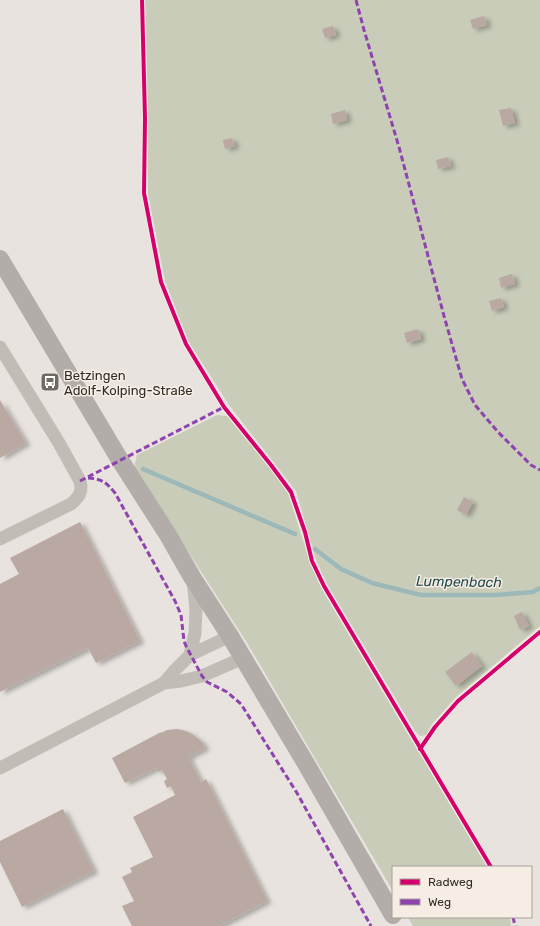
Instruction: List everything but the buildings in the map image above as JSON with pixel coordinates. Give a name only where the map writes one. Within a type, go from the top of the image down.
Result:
[{"type":"main road","points":[[0,259],[108,440],[230,636],[392,913]]},
{"type":"street","points":[[0,347],[59,443],[80,481],[81,486],[81,493],[71,504],[0,538]]},
{"type":"street","points":[[190,655],[195,633],[196,610],[192,577]]},
{"type":"street","points":[[164,683],[190,655],[230,636]]},
{"type":"street","points":[[0,768],[164,683],[202,676],[243,658]]},
{"type":"green space","points":[[145,0],[540,0],[540,626],[456,697],[432,724],[426,735],[420,736],[415,731],[327,584],[316,560],[296,491],[229,405],[189,342],[165,281],[148,193]]},
{"type":"green space","points":[[217,415],[227,416],[288,493],[310,562],[321,588],[486,866],[392,866],[392,889],[246,641],[134,468],[137,455]]},
{"type":"green space","points":[[409,918],[510,918],[511,926],[413,926]]},
{"type":"waterway","name":"Lumpenbach","points":[[143,469],[295,534]]},
{"type":"waterway","name":"Lumpenbach","points":[[315,549],[341,569],[372,583],[421,595],[496,595],[533,592],[540,588]]},
{"type":"marked path","points":[[356,0],[399,147],[462,379],[475,405],[498,432],[531,465],[540,470]]},
{"type":"marked path","points":[[80,481],[224,407]]},
{"type":"marked path","points":[[88,478],[97,479],[103,482],[115,493],[175,601],[181,615],[184,641],[202,676],[207,682],[227,692],[241,704],[297,793],[371,926]]},
{"type":"marked path","points":[[513,918],[515,926]]},
{"type":"cycle path","points":[[142,0],[145,118],[144,193],[161,282],[186,344],[224,407],[291,492],[305,532],[312,561],[324,586],[490,866]]},
{"type":"cycle path","points":[[420,749],[435,727],[458,701],[540,632]]},
{"type":"place","name":"Betzingen Adolf-Kolping-Straße","points":[[50,382]]}]
